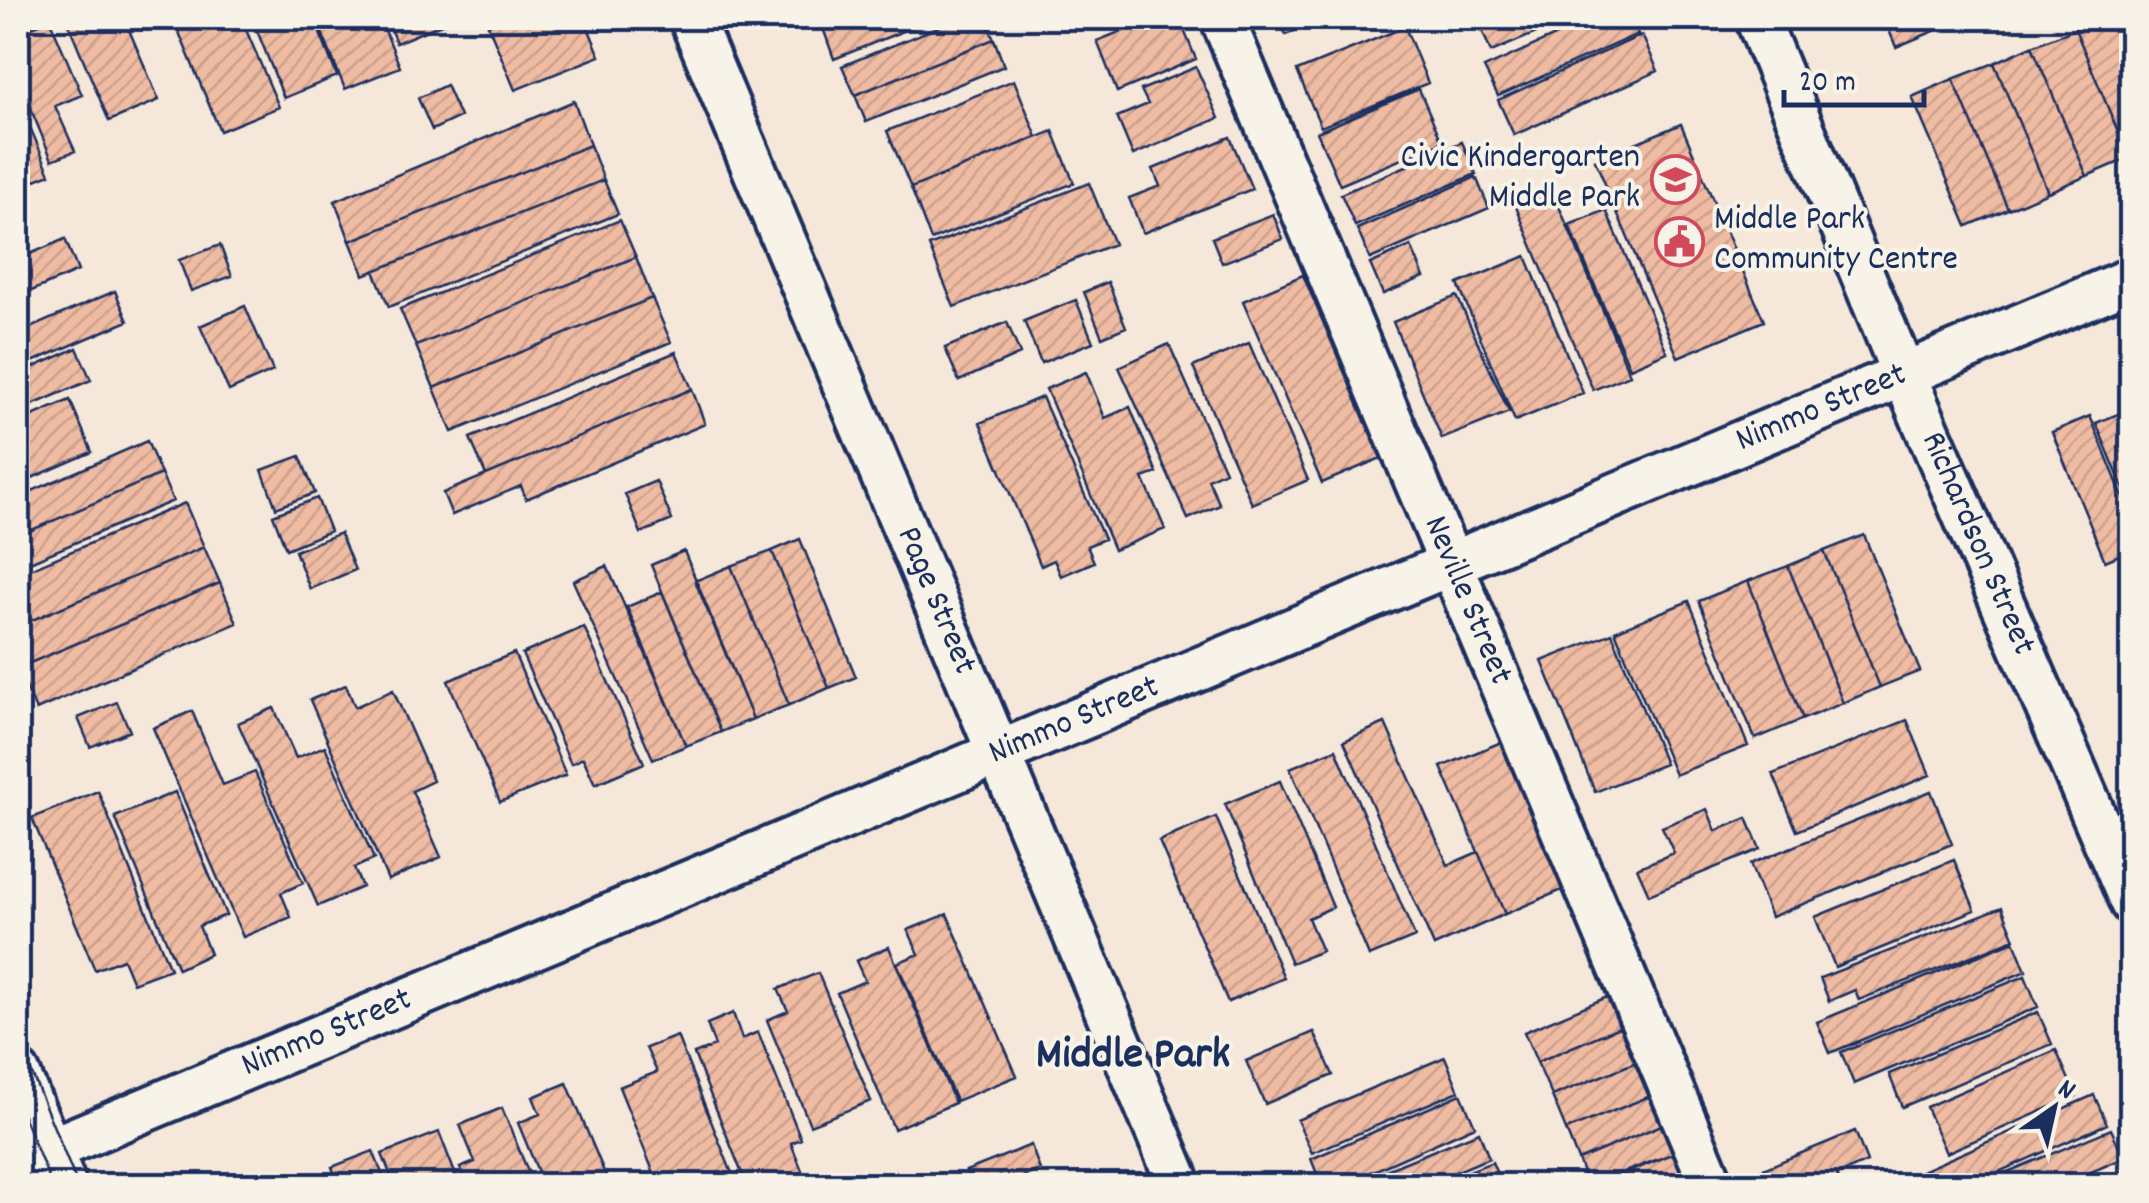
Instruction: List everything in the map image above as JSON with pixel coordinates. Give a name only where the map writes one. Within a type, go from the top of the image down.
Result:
[{"type":"street","name":"Page Street","points":[[691,18],[1180,1186]]},
{"type":"street","name":"Neville Street","points":[[1222,18],[1712,1186]]},
{"type":"street","name":"Richardson Street","points":[[1758,18],[1903,373],[2132,904]]},
{"type":"street","name":"Nimmo Street","points":[[44,1166],[998,752],[2132,279]]},
{"type":"street","points":[[18,1073],[44,1166]]},
{"type":"building","points":[[18,18],[22,18],[27,29],[50,20],[82,95],[55,106],[75,151],[52,160],[18,78]]},
{"type":"building","points":[[66,18],[124,18],[159,100],[109,121]]},
{"type":"building","points":[[173,18],[241,18],[279,107],[220,131]]},
{"type":"building","points":[[252,18],[314,18],[337,76],[284,98]]},
{"type":"building","points":[[316,18],[380,18],[400,67],[345,89]]},
{"type":"building","points":[[386,18],[450,18],[451,20],[396,43]]},
{"type":"building","points":[[506,18],[584,18],[600,56],[515,90],[488,25]]},
{"type":"building","points":[[819,18],[850,18],[823,28]]},
{"type":"building","points":[[850,18],[935,18],[834,59],[823,28]]},
{"type":"building","points":[[960,18],[985,18],[994,39],[855,95],[842,66]]},
{"type":"building","points":[[1154,18],[1179,18],[1196,59],[1117,92],[1097,41]]},
{"type":"building","points":[[1278,18],[1327,18],[1286,35]]},
{"type":"building","points":[[1477,18],[1572,18],[1491,52]]},
{"type":"building","points":[[1595,18],[1630,18],[1638,34],[1498,96],[1484,68]]},
{"type":"building","points":[[1884,18],[1965,18],[1896,47]]},
{"type":"building","points":[[2102,18],[2116,18],[2132,55],[2129,158],[2075,29]]},
{"type":"building","points":[[2116,18],[2132,18],[2132,55]]},
{"type":"building","points":[[1405,27],[1428,83],[1321,127],[1297,71]]},
{"type":"building","points":[[2075,29],[2129,158],[2087,176],[2032,46]]},
{"type":"building","points":[[1642,35],[1658,71],[1514,135],[1498,100]]},
{"type":"building","points":[[994,39],[1004,66],[866,122],[855,95]]},
{"type":"building","points":[[2032,46],[2087,176],[2048,192],[1994,63]]},
{"type":"building","points":[[1994,63],[2048,192],[2008,209],[1953,79]]},
{"type":"building","points":[[1196,67],[1219,118],[1133,155],[1117,117],[1148,104],[1141,90]]},
{"type":"building","points":[[1953,79],[2008,209],[1967,226],[1912,97]]},
{"type":"building","points":[[1014,80],[1037,137],[911,188],[887,131]]},
{"type":"building","points":[[446,85],[460,117],[432,130],[418,98]]},
{"type":"building","points":[[1419,89],[1442,142],[1340,185],[1317,132]]},
{"type":"building","points":[[18,99],[50,174],[18,187]]},
{"type":"building","points":[[574,101],[590,145],[350,241],[335,201]]},
{"type":"building","name":"Middle Park Community Centre","points":[[1681,124],[1764,321],[1678,357],[1595,160]]},
{"type":"building","points":[[1053,131],[1074,183],[931,240],[911,188]]},
{"type":"building","points":[[1230,137],[1252,189],[1143,233],[1129,198],[1160,186],[1153,169]]},
{"type":"building","points":[[1462,142],[1476,174],[1355,226],[1341,194]]},
{"type":"building","points":[[590,145],[604,180],[364,275],[350,241]]},
{"type":"building","points":[[1476,177],[1489,208],[1370,259],[1357,229]]},
{"type":"building","points":[[604,180],[618,214],[389,307],[374,271]]},
{"type":"building","points":[[1089,183],[1114,244],[954,307],[929,246]]},
{"type":"building","points":[[1553,192],[1630,375],[1593,390],[1516,207]]},
{"type":"building","points":[[1606,210],[1667,352],[1630,368],[1569,225]]},
{"type":"building","points":[[1273,214],[1283,239],[1222,263],[1212,238]]},
{"type":"building","points":[[620,220],[636,257],[416,346],[400,309]]},
{"type":"building","points":[[65,239],[78,271],[22,295],[18,259]]},
{"type":"building","points":[[220,245],[232,276],[191,291],[179,260]]},
{"type":"building","points":[[1411,246],[1424,277],[1383,294],[1370,264]]},
{"type":"building","points":[[1526,256],[1583,393],[1515,421],[1458,284]]},
{"type":"building","points":[[636,257],[652,298],[434,388],[416,346]]},
{"type":"building","points":[[1303,275],[1381,458],[1322,483],[1243,301]]},
{"type":"building","points":[[1108,282],[1126,327],[1102,337],[1084,292]]},
{"type":"building","points":[[115,291],[128,321],[18,368],[18,333]]},
{"type":"building","points":[[1457,296],[1509,412],[1442,439],[1393,322]]},
{"type":"building","points":[[652,298],[671,342],[452,432],[434,388]]},
{"type":"building","points":[[1076,300],[1093,342],[1041,363],[1024,321]]},
{"type":"building","points":[[245,306],[273,371],[229,391],[200,326]]},
{"type":"building","points":[[1007,322],[1020,354],[959,381],[945,348]]},
{"type":"building","points":[[1249,343],[1308,480],[1252,504],[1193,367]]},
{"type":"building","points":[[1169,344],[1225,471],[1208,479],[1220,505],[1188,519],[1119,367]]},
{"type":"building","points":[[77,348],[91,380],[18,411],[18,374]]},
{"type":"building","points":[[676,352],[692,389],[486,475],[470,438]]},
{"type":"building","points":[[1086,372],[1105,418],[1130,407],[1157,473],[1143,478],[1165,529],[1114,550],[1046,389]]},
{"type":"building","points":[[692,389],[705,424],[526,499],[521,486],[452,515],[443,493]]},
{"type":"building","points":[[1042,397],[1104,539],[1087,546],[1094,562],[1061,576],[1054,560],[1041,566],[980,423]]},
{"type":"building","points":[[70,400],[92,452],[18,484],[18,422]]},
{"type":"building","points":[[2125,411],[2132,427],[2132,509],[2096,423]]},
{"type":"building","points":[[2090,416],[2132,519],[2132,550],[2105,561],[2052,432]]},
{"type":"building","points":[[147,441],[161,474],[18,536],[18,497]]},
{"type":"building","points":[[300,456],[315,493],[276,508],[262,470]]},
{"type":"building","points":[[161,474],[173,501],[18,567],[18,536]]},
{"type":"building","points":[[656,481],[672,520],[641,533],[625,494]]},
{"type":"building","points":[[317,498],[330,531],[286,549],[273,515]]},
{"type":"building","points":[[185,503],[204,547],[18,626],[18,574]]},
{"type":"building","points":[[340,533],[355,570],[310,589],[295,551]]},
{"type":"building","points":[[1864,535],[1920,671],[1880,687],[1824,551]]},
{"type":"building","points":[[800,539],[856,677],[829,688],[772,551]]},
{"type":"building","points":[[204,547],[220,583],[18,668],[18,626]]},
{"type":"building","points":[[684,551],[753,719],[721,732],[651,565]]},
{"type":"building","points":[[772,551],[829,688],[789,705],[731,566]]},
{"type":"building","points":[[1824,551],[1880,687],[1843,703],[1788,566]]},
{"type":"building","points":[[607,566],[686,746],[653,759],[573,581]]},
{"type":"building","points":[[731,566],[789,705],[753,719],[695,581]]},
{"type":"building","points":[[1788,566],[1843,703],[1803,719],[1748,581]]},
{"type":"building","points":[[1748,581],[1803,719],[1755,739],[1699,601]]},
{"type":"building","points":[[220,583],[237,623],[36,710],[18,668]]},
{"type":"building","points":[[662,592],[721,732],[686,746],[627,607]]},
{"type":"building","points":[[1689,601],[1748,746],[1675,775],[1615,631]]},
{"type":"building","points":[[584,627],[644,763],[595,784],[583,758],[571,764],[522,654]]},
{"type":"building","points":[[1612,633],[1665,764],[1595,792],[1542,661]]},
{"type":"building","points":[[514,653],[566,775],[500,802],[448,681]]},
{"type":"building","points":[[346,685],[355,707],[393,690],[433,781],[412,791],[441,857],[388,880],[310,700]]},
{"type":"building","points":[[117,702],[130,731],[90,747],[78,718]]},
{"type":"building","points":[[274,708],[296,758],[325,746],[374,859],[354,868],[362,887],[318,906],[238,723]]},
{"type":"building","points":[[192,711],[223,785],[255,772],[303,883],[281,893],[291,917],[243,937],[153,728]]},
{"type":"building","points":[[1907,720],[1930,775],[1797,831],[1773,774]]},
{"type":"building","points":[[1385,723],[1448,865],[1478,852],[1505,914],[1434,946],[1344,741]]},
{"type":"building","points":[[1504,741],[1567,888],[1505,914],[1441,767]]},
{"type":"building","points":[[1336,749],[1415,937],[1369,956],[1290,768]]},
{"type":"building","points":[[1280,781],[1333,907],[1308,918],[1322,951],[1291,963],[1225,804]]},
{"type":"building","points":[[98,791],[170,969],[133,983],[123,959],[95,970],[32,818]]},
{"type":"building","points":[[1931,791],[1952,844],[1771,917],[1750,864]]},
{"type":"building","points":[[175,792],[226,915],[199,926],[210,954],[178,969],[115,817]]},
{"type":"building","points":[[1707,809],[1716,831],[1747,818],[1760,849],[1649,895],[1637,868],[1674,853],[1662,827]]},
{"type":"building","points":[[1216,817],[1284,978],[1228,1002],[1159,841]]},
{"type":"building","points":[[1954,860],[1975,910],[1835,967],[1815,917]]},
{"type":"building","points":[[2002,907],[2015,939],[1859,1000],[1855,990],[1829,1001],[1820,978]]},
{"type":"building","points":[[947,914],[1017,1076],[956,1101],[897,963],[919,954],[908,930]]},
{"type":"building","points":[[2014,941],[2026,971],[1830,1053],[1817,1022]]},
{"type":"building","points":[[889,947],[955,1103],[894,1129],[837,993],[865,981],[856,961]]},
{"type":"building","points":[[818,973],[871,1101],[810,1125],[767,1020],[788,1011],[778,989]]},
{"type":"building","points":[[2025,976],[2038,1007],[1854,1084],[1841,1052]]},
{"type":"building","points":[[1612,995],[1624,1025],[1537,1062],[1524,1032]]},
{"type":"building","points":[[2038,1012],[2052,1044],[1902,1107],[1889,1074]]},
{"type":"building","points":[[733,1013],[742,1039],[758,1032],[801,1139],[791,1143],[805,1178],[786,1186],[747,1186],[694,1054],[715,1046],[707,1024]]},
{"type":"building","points":[[1624,1025],[1639,1061],[1552,1096],[1537,1062]]},
{"type":"building","points":[[1314,1032],[1333,1075],[1265,1104],[1246,1061]]},
{"type":"building","points":[[677,1036],[737,1186],[659,1186],[619,1087],[657,1072],[646,1048]]},
{"type":"building","points":[[2056,1050],[2076,1096],[1946,1153],[1926,1107]]},
{"type":"building","points":[[1445,1057],[1459,1091],[1312,1153],[1297,1120]]},
{"type":"building","points":[[1639,1061],[1653,1095],[1566,1130],[1552,1096]]},
{"type":"building","points":[[567,1083],[610,1186],[544,1186],[518,1123],[540,1114],[533,1097]]},
{"type":"building","points":[[1461,1094],[1475,1126],[1340,1186],[1322,1186],[1311,1159]]},
{"type":"building","points":[[1653,1095],[1664,1124],[1578,1160],[1566,1130]]},
{"type":"building","points":[[2094,1095],[2107,1124],[1967,1186],[1918,1186],[1913,1175]]},
{"type":"building","points":[[502,1108],[534,1186],[468,1186],[460,1168],[475,1162],[460,1125]]},
{"type":"building","points":[[1664,1124],[1677,1152],[1588,1186],[1578,1160]]},
{"type":"building","points":[[2111,1129],[2124,1158],[2058,1186],[2002,1186],[1998,1176]]},
{"type":"building","points":[[1855,1131],[1867,1162],[1837,1175],[1842,1186],[1762,1186],[1756,1172]]},
{"type":"building","points":[[439,1132],[460,1186],[395,1186],[382,1154]]},
{"type":"building","points":[[1479,1132],[1489,1158],[1422,1186],[1347,1186]]},
{"type":"building","points":[[1031,1145],[1040,1170],[1000,1186],[972,1186],[966,1171]]},
{"type":"building","points":[[373,1151],[387,1186],[339,1186],[332,1167]]},
{"type":"building","points":[[1677,1152],[1689,1182],[1681,1186],[1595,1186]]},
{"type":"building","points":[[1492,1162],[1502,1186],[1432,1186]]},
{"type":"building","points":[[2128,1168],[2132,1186],[2087,1186]]},
{"type":"tram line","points":[[18,1040],[78,1186]]},
{"type":"tram line","points":[[18,1103],[52,1186]]},
{"type":"place","name":"Civic Kindergarten Middle Park","points":[[1675,179]]},
{"type":"place","name":"Middle Park Community Centre","points":[[1679,241]]},
{"type":"district","name":"Middle Park","points":[[1133,1057]]}]
